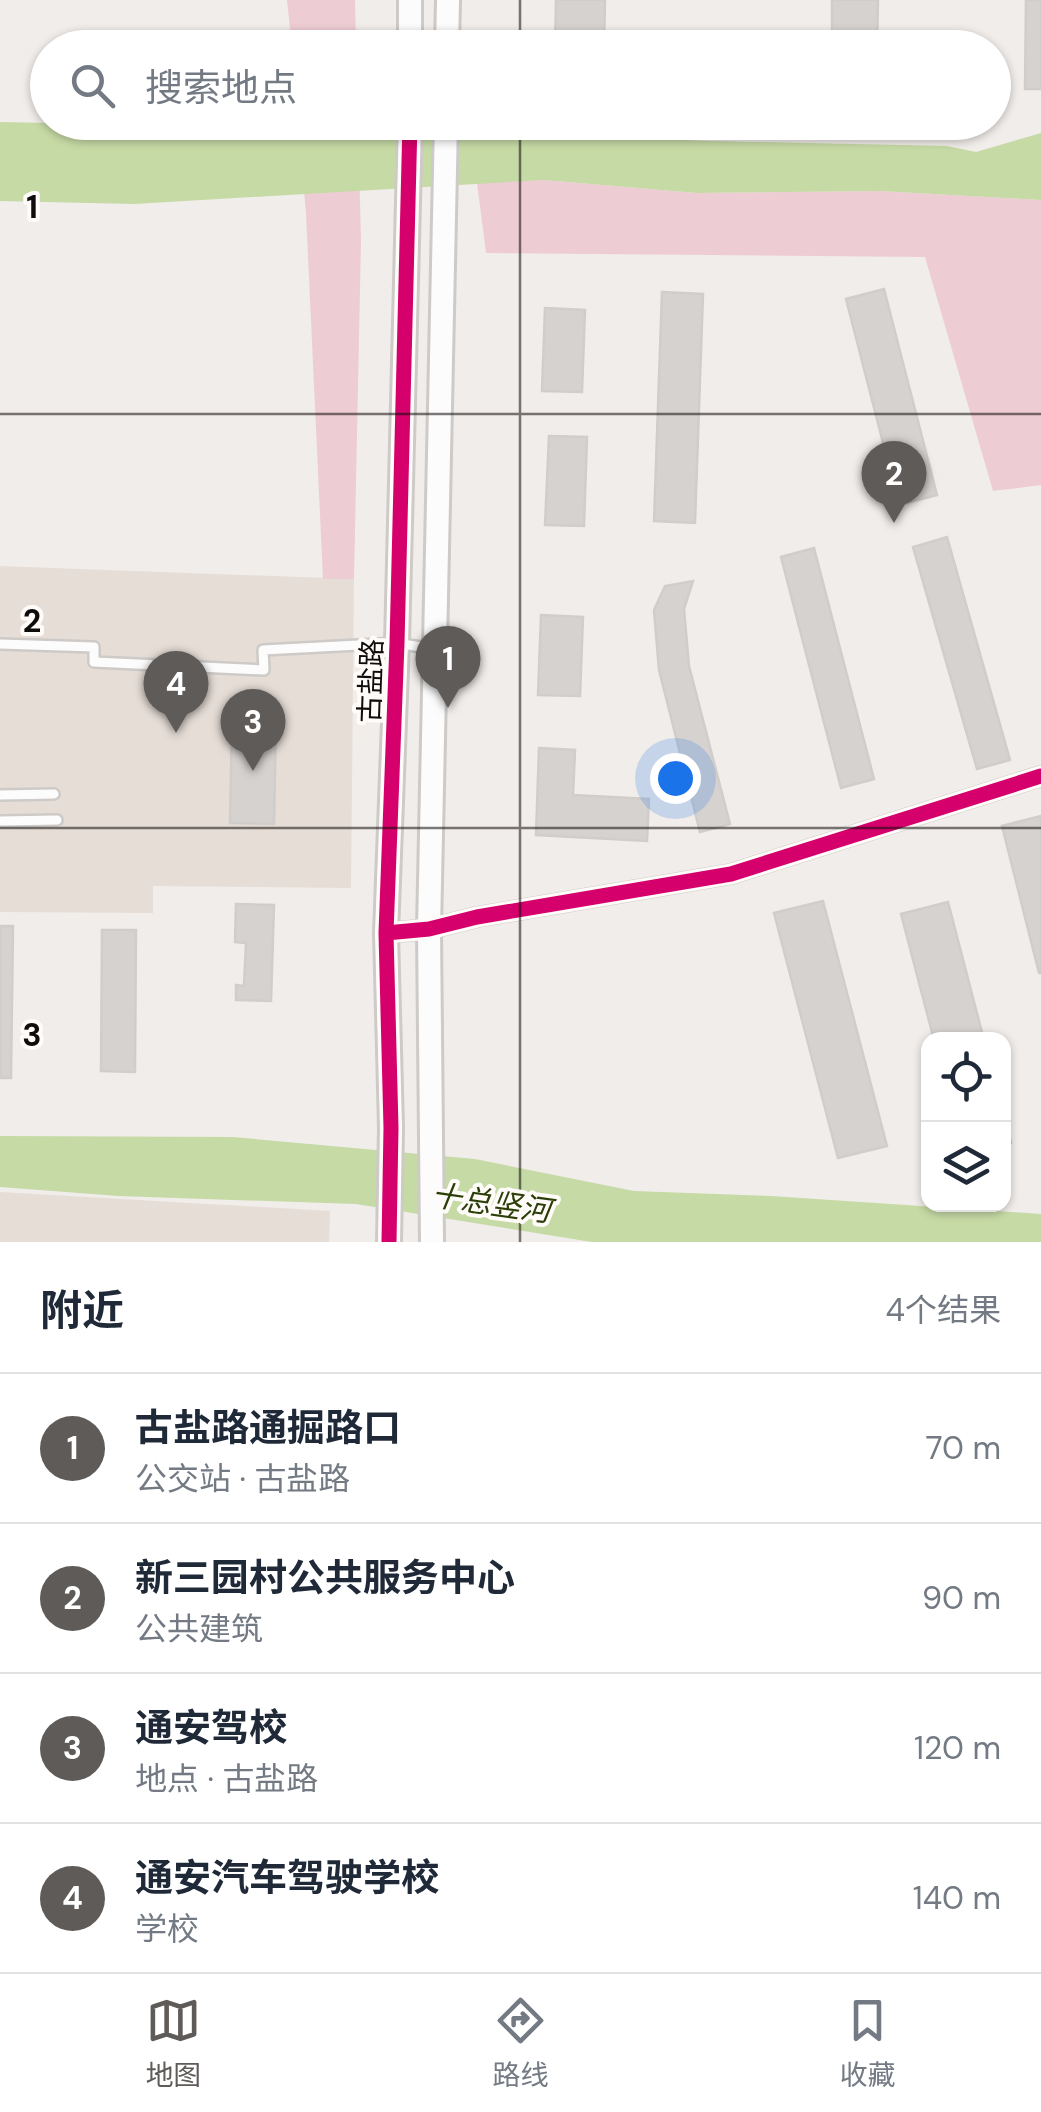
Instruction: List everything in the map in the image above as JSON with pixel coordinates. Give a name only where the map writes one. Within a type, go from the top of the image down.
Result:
[{"type":"street","points":[[410,0],[410,30]]},
{"type":"street","points":[[447,30],[448,0]]},
{"type":"street","name":"古盐路","points":[[390,1242],[386,933],[410,140]]},
{"type":"street","points":[[432,1242],[429,929],[446,140]]},
{"type":"street","points":[[386,933],[429,929],[477,917],[731,874],[1041,776]]},
{"type":"lane","points":[[0,644],[94,646],[94,662],[264,670],[263,650],[397,643],[435,650]]},
{"type":"lane","points":[[0,794],[54,794]]},
{"type":"lane","points":[[0,821],[57,820]]},
{"type":"shaded area","points":[[287,0],[355,0],[356,30],[290,30]]},
{"type":"shaded area","points":[[300,140],[358,140],[361,241],[354,579],[323,579]]},
{"type":"shaded area","points":[[544,180],[696,193],[880,191],[1041,200],[1041,485],[993,491],[925,257],[486,253],[477,183]]},
{"type":"shaded area","points":[[0,566],[354,579],[351,888],[153,886],[153,913],[0,912]]},
{"type":"shaded area","points":[[0,1192],[330,1211],[329,1242],[0,1242]]},
{"type":"water","points":[[0,122],[30,123],[30,140],[686,140],[947,146],[976,152],[1041,133],[1041,200],[880,191],[696,193],[544,180],[134,204],[0,201]]},
{"type":"water","name":"十总竖河","points":[[0,1136],[233,1137],[475,1159],[634,1191],[921,1206],[921,1212],[1041,1214],[1041,1242],[592,1242],[356,1204],[118,1196],[0,1187]]},
{"type":"building","points":[[556,0],[605,0],[604,30],[555,30]]},
{"type":"building","points":[[832,0],[878,0],[877,30],[832,30]]},
{"type":"building","points":[[1026,0],[1041,0],[1041,89],[1025,89]]},
{"type":"building","points":[[884,289],[937,495],[899,505],[846,299]]},
{"type":"building","points":[[662,292],[703,294],[695,523],[654,521]]},
{"type":"building","points":[[545,308],[585,310],[582,392],[542,391]]},
{"type":"building","points":[[549,436],[587,437],[584,526],[545,525]]},
{"type":"building","points":[[947,537],[1010,760],[977,769],[913,547]]},
{"type":"building","points":[[814,548],[874,779],[841,788],[781,557]]},
{"type":"building","points":[[693,581],[684,609],[689,666],[730,824],[700,832],[659,670],[654,610],[665,586]]},
{"type":"building","points":[[541,615],[583,617],[580,696],[538,695]]},
{"type":"building","points":[[232,718],[276,719],[274,824],[230,823]]},
{"type":"building","points":[[539,748],[575,750],[573,795],[649,799],[647,841],[536,835]]},
{"type":"building","points":[[1041,816],[1041,973],[1039,973],[1002,826]]},
{"type":"building","points":[[823,901],[887,1146],[838,1158],[774,913]]},
{"type":"building","points":[[948,902],[982,1032],[932,1032],[901,914]]},
{"type":"building","points":[[236,904],[274,905],[271,1001],[236,1000],[236,985],[244,986],[246,943],[235,942]]},
{"type":"building","points":[[0,926],[13,926],[11,1078],[0,1078]]},
{"type":"building","points":[[102,930],[136,930],[135,1072],[101,1071]]},
{"type":"cycle path","points":[[389,1242],[391,1128],[386,933],[410,140]]},
{"type":"cycle path","points":[[386,933],[429,929],[477,917],[731,874],[1041,776]]},
{"type":"place","name":"新三园村公共服务中心","points":[[894,523]]},
{"type":"place","name":"古盐路通掘路口","points":[[448,708]]},
{"type":"place","name":"通安汽车驾驶学校","points":[[176,733]]},
{"type":"place","name":"通安驾校","points":[[253,771]]}]
